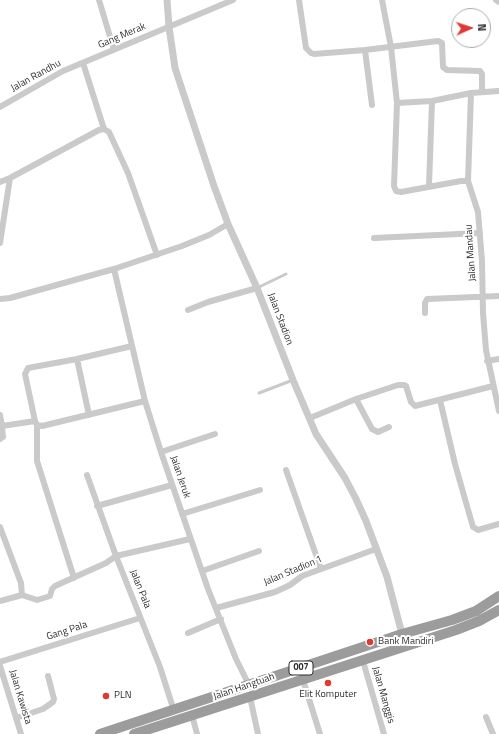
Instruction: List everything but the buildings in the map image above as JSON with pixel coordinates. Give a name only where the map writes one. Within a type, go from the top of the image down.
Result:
[{"type":"highway","name":"Jalan Hangtuah","points":[[100,734],[174,711],[402,634],[452,620],[476,611],[499,596]]},
{"type":"highway","name":"Jalan Hangtuah","points":[[139,733],[363,661],[479,621],[499,610]]},
{"type":"street","points":[[99,0],[114,50]]},
{"type":"street","name":"Jalan Stadion","points":[[167,0],[175,68],[228,224],[257,288],[316,434],[356,499],[366,521],[387,577],[402,634]]},
{"type":"street","name":"Gang Merak","points":[[83,63],[233,0]]},
{"type":"street","points":[[299,0],[306,48],[309,52],[314,54],[365,50],[440,41],[442,44],[443,67],[446,70],[480,71],[482,74],[482,92]]},
{"type":"street","points":[[382,0],[391,47],[397,102],[395,189],[396,191],[401,192],[429,186],[468,181]]},
{"type":"street","points":[[365,50],[372,105]]},
{"type":"street","points":[[83,63],[104,129],[109,132],[128,173],[157,254]]},
{"type":"street","name":"Jalan Randhu","points":[[0,107],[63,71],[83,63]]},
{"type":"street","points":[[397,102],[432,101],[472,93],[499,91]]},
{"type":"street","name":"Jalan Mandau","points":[[472,93],[468,181],[478,212],[487,361],[499,412]]},
{"type":"street","points":[[429,186],[432,101]]},
{"type":"street","points":[[0,182],[99,130],[104,129]]},
{"type":"street","points":[[0,243],[10,178]]},
{"type":"street","points":[[0,299],[10,298],[114,269],[202,238],[228,224]]},
{"type":"street","points":[[374,238],[480,233]]},
{"type":"street","name":"Jalan Jeruk","points":[[114,269],[145,401],[161,452],[202,571],[236,659],[249,685]]},
{"type":"street","points":[[188,310],[208,302],[257,288]]},
{"type":"street","points":[[425,313],[424,303],[427,299],[499,296]]},
{"type":"street","points":[[74,578],[38,461],[36,423],[25,374],[26,370],[132,346]]},
{"type":"street","points":[[77,359],[89,415]]},
{"type":"street","points":[[487,361],[499,359]]},
{"type":"street","points":[[310,418],[401,384],[406,386],[413,406],[493,386]]},
{"type":"street","points":[[356,400],[372,429],[378,432],[389,427]]},
{"type":"street","points":[[440,400],[455,464],[473,527],[476,530],[480,530],[499,524]]},
{"type":"street","points":[[2,426],[36,423],[42,426],[145,401]]},
{"type":"street","points":[[0,415],[3,437],[0,439]]},
{"type":"street","points":[[161,452],[214,434]]},
{"type":"street","points":[[286,470],[321,569]]},
{"type":"street","name":"Jalan Pala","points":[[87,475],[97,506],[160,668],[174,711]]},
{"type":"street","points":[[97,506],[172,485]]},
{"type":"street","points":[[182,514],[260,490]]},
{"type":"street","points":[[0,528],[21,582],[22,595]]},
{"type":"street","points":[[0,601],[22,595],[37,600],[47,598],[55,586],[106,563],[116,556],[190,539]]},
{"type":"street","name":"Jalan Stadion 1","points":[[216,608],[275,592],[290,585],[302,576],[376,549]]},
{"type":"street","points":[[202,571],[259,551]]},
{"type":"street","name":"Gang Pala","points":[[0,662],[140,618]]},
{"type":"street","points":[[188,632],[221,619]]},
{"type":"street","name":"Jalan Manggis","points":[[363,661],[384,734]]},
{"type":"street","name":"Jalan Kawista","points":[[0,666],[3,691],[16,718],[21,734]]},
{"type":"street","points":[[16,718],[43,709],[53,702],[54,699],[48,676]]},
{"type":"street","points":[[303,680],[320,734]]},
{"type":"street","points":[[250,697],[258,734]]},
{"type":"street","points":[[192,715],[197,734]]},
{"type":"street","points":[[486,717],[493,734]]},
{"type":"lane","points":[[257,288],[286,274]]},
{"type":"lane","points":[[259,393],[293,380]]},
{"type":"place","name":"Bank Mandiri","points":[[370,642]]},
{"type":"place","name":"Elit Komputer","points":[[328,683]]},
{"type":"place","name":"PLN","points":[[106,696]]}]
